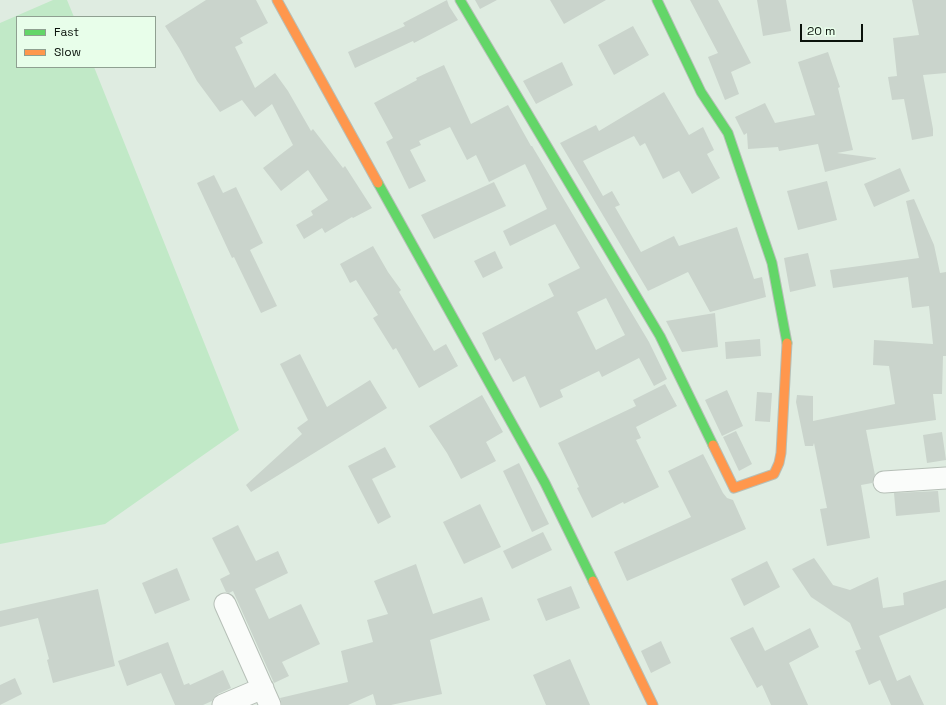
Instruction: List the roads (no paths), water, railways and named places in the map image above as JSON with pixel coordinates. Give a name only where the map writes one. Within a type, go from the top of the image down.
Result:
[{"type":"street","points":[[277,0],[545,483],[653,705]]},
{"type":"street","points":[[460,0],[660,336],[734,488],[774,474],[779,463],[781,453],[787,344],[772,263],[728,133],[701,92],[657,0]]},
{"type":"street","points":[[884,482],[946,478]]},
{"type":"street","points":[[223,705],[266,697],[225,604]]}]
